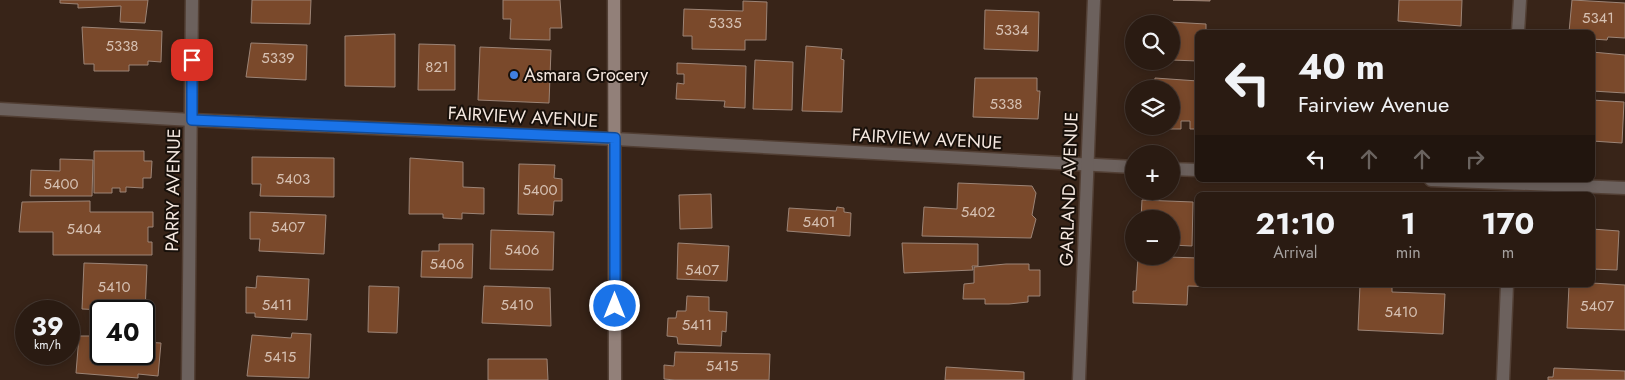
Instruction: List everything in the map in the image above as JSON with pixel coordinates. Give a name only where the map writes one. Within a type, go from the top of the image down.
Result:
[{"type":"street","name":"PARRY AVENUE","points":[[188,380],[192,0]]},
{"type":"street","points":[[614,0],[615,380]]},
{"type":"street","name":"GARLAND AVENUE","points":[[1079,380],[1094,0]]},
{"type":"street","points":[[1518,30],[1520,0]]},
{"type":"street","name":"FAIRVIEW AVENUE","points":[[0,110],[615,138],[1125,167]]},
{"type":"street","points":[[1180,169],[1195,170]]},
{"type":"street","points":[[1457,182],[1511,186],[1625,188]]},
{"type":"street","points":[[1503,380],[1507,287]]},
{"type":"building","points":[[60,0],[148,0],[145,23],[120,22],[121,6],[78,8],[78,4],[60,3]]},
{"type":"building","points":[[252,0],[311,0],[310,24],[251,23]]},
{"type":"building","points":[[503,0],[560,0],[562,28],[550,28],[550,40],[510,39],[511,19],[503,19]]},
{"type":"building","points":[[1173,0],[1210,0],[1210,1]]},
{"type":"building","points":[[1399,0],[1462,0],[1461,26],[1398,21]]},
{"type":"building","points":[[1572,0],[1625,3],[1625,38],[1608,37],[1607,40],[1595,39],[1595,30],[1569,30]]},
{"type":"building","points":[[743,1],[767,2],[766,40],[745,40],[745,50],[692,49],[692,36],[683,36],[684,9],[743,11]]},
{"type":"building","points":[[985,10],[1039,12],[1038,51],[984,49]]},
{"type":"building","points":[[1180,23],[1206,24],[1206,30],[1195,30],[1195,61],[1180,60]]},
{"type":"building","points":[[82,27],[162,31],[161,62],[148,61],[148,65],[129,65],[129,71],[94,71],[94,64],[84,64]]},
{"type":"building","points":[[395,34],[395,87],[345,86],[345,36]]},
{"type":"building","points":[[251,43],[307,45],[306,80],[246,77]]},
{"type":"building","points":[[419,44],[455,45],[455,90],[418,90]]},
{"type":"building","points":[[806,46],[842,49],[841,59],[844,60],[842,112],[802,111]]},
{"type":"building","name":"Asmara Grocery","points":[[480,47],[551,50],[549,103],[478,100]]},
{"type":"building","points":[[1595,52],[1625,55],[1625,93],[1595,91]]},
{"type":"building","points":[[755,60],[793,62],[792,110],[753,109]]},
{"type":"building","points":[[677,63],[746,66],[745,108],[724,107],[725,101],[676,99],[677,83],[684,84],[684,74],[677,74]]},
{"type":"building","points":[[975,78],[1037,78],[1037,91],[1040,91],[1038,119],[973,117]]},
{"type":"building","points":[[1155,78],[1195,81],[1195,129],[1190,129],[1190,121],[1181,121],[1181,129],[1180,80],[1155,80]]},
{"type":"building","points":[[1595,100],[1624,102],[1622,143],[1595,141]]},
{"type":"building","points":[[94,151],[144,151],[144,161],[152,161],[151,178],[143,178],[143,188],[126,187],[126,192],[120,192],[120,188],[112,188],[112,193],[94,193]]},
{"type":"building","points":[[252,157],[334,158],[334,197],[260,196],[261,184],[252,184]]},
{"type":"building","points":[[410,158],[463,162],[463,187],[484,188],[484,214],[462,213],[462,219],[443,218],[443,214],[409,214]]},
{"type":"building","points":[[60,159],[93,160],[92,196],[30,196],[31,170],[60,171]]},
{"type":"building","points":[[519,164],[555,165],[554,178],[562,179],[562,201],[554,201],[553,215],[518,214]]},
{"type":"building","points":[[958,183],[1032,186],[1036,193],[1032,215],[1036,219],[1031,238],[922,236],[924,207],[957,209]]},
{"type":"building","points":[[711,194],[712,228],[680,229],[679,195]]},
{"type":"building","points":[[1142,200],[1193,202],[1192,246],[1180,245],[1180,210],[1141,210]]},
{"type":"building","points":[[90,201],[90,212],[153,212],[153,227],[148,227],[148,242],[152,242],[152,255],[53,255],[53,232],[19,232],[22,202]]},
{"type":"building","points":[[837,207],[844,208],[844,212],[851,213],[850,236],[787,231],[789,208],[836,211]]},
{"type":"building","points":[[250,212],[326,215],[324,254],[259,251],[260,239],[250,239]]},
{"type":"building","points":[[1595,229],[1619,231],[1617,270],[1595,269]]},
{"type":"building","points":[[491,230],[554,232],[553,270],[490,269]]},
{"type":"building","points":[[678,243],[729,246],[727,281],[677,279]]},
{"type":"building","points":[[902,243],[978,244],[978,266],[972,266],[973,270],[904,273]]},
{"type":"building","points":[[439,244],[473,244],[472,278],[421,277],[422,251],[439,251]]},
{"type":"building","points":[[1180,257],[1195,258],[1195,286],[1188,286],[1187,305],[1133,303],[1133,291],[1136,291],[1137,265],[1180,265]]},
{"type":"building","points":[[84,263],[147,265],[146,300],[90,300],[90,309],[82,309]]},
{"type":"building","points":[[1029,264],[1029,270],[1040,270],[1040,296],[1028,296],[1028,302],[1009,304],[985,304],[985,299],[963,299],[964,284],[974,283],[974,267]]},
{"type":"building","points":[[257,276],[309,279],[307,320],[255,317],[255,313],[246,313],[246,287],[256,288]]},
{"type":"building","points":[[1595,283],[1625,285],[1625,330],[1567,328],[1569,287],[1595,287]]},
{"type":"building","points":[[369,286],[399,287],[397,333],[368,332]]},
{"type":"building","points":[[484,286],[550,288],[551,326],[482,323]]},
{"type":"building","points":[[1360,287],[1392,287],[1392,292],[1445,294],[1443,334],[1358,330]]},
{"type":"building","points":[[687,296],[709,297],[709,311],[727,312],[726,332],[722,331],[721,346],[678,344],[677,337],[667,336],[668,318],[676,318],[677,311],[686,311]]},
{"type":"building","points":[[292,333],[311,334],[309,378],[247,376],[252,335],[291,338]]},
{"type":"building","points":[[80,336],[90,336],[90,365],[155,365],[155,343],[161,343],[158,376],[138,374],[138,378],[76,373],[77,365],[80,365]]},
{"type":"building","points":[[675,352],[770,354],[769,380],[664,379],[664,365],[674,366]]},
{"type":"building","points":[[488,359],[547,359],[548,380],[488,380]]},
{"type":"building","points":[[946,367],[1024,372],[1024,380],[945,380]]},
{"type":"building","points":[[1554,368],[1625,371],[1625,380],[1548,380],[1548,377],[1553,377]]},
{"type":"place","name":"Asmara Grocery","points":[[514,75]]},
{"type":"route","points":[[192,60],[192,120],[615,138],[615,306]]}]
